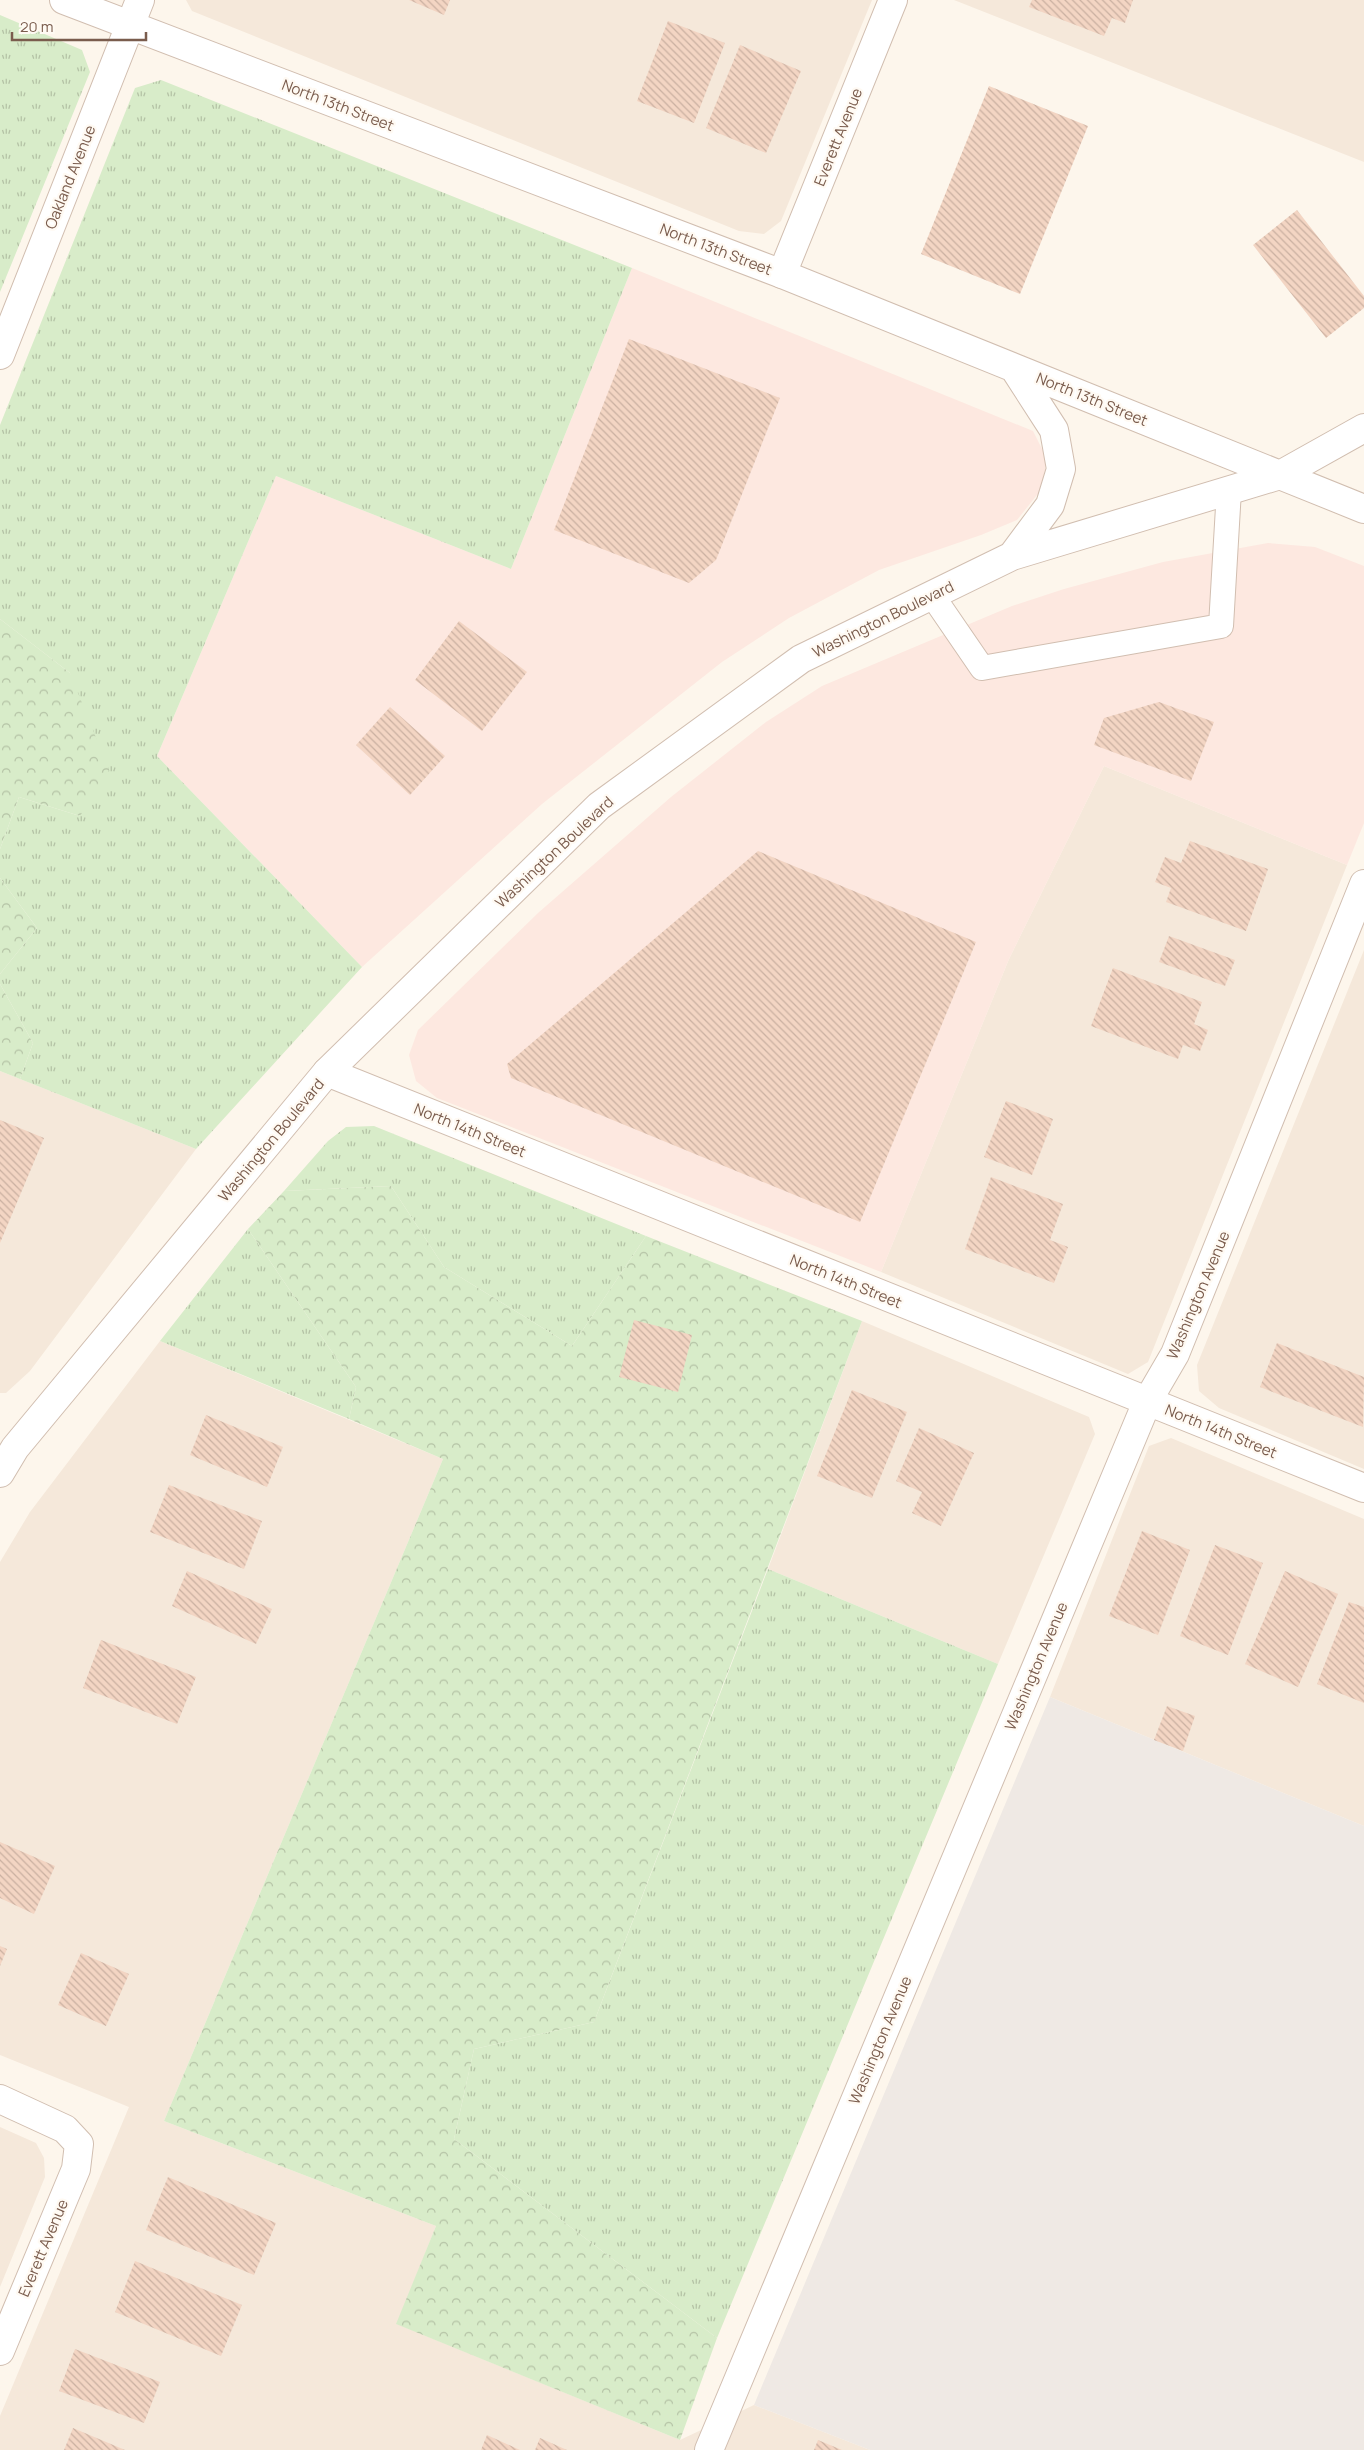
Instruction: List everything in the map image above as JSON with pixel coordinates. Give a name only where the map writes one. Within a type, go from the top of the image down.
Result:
[{"type":"street","name":"North 13th Street","points":[[64,0],[782,274],[1364,508]]},
{"type":"street","name":"Oakland Avenue","points":[[0,355],[140,0]]},
{"type":"street","name":"Everett Avenue","points":[[782,274],[893,0]]},
{"type":"street","points":[[1012,556],[1050,505],[1061,470],[1054,430],[1014,368]]},
{"type":"street","name":"Washington Boulevard","points":[[0,1474],[8,1445],[327,1072],[599,806],[801,659],[1012,556],[1280,475],[1364,428]]},
{"type":"street","name":"Washington Avenue","points":[[709,2450],[1147,1402],[1176,1354],[1364,884]]},
{"type":"street","name":"North 14th Street","points":[[327,1072],[1364,1488]]},
{"type":"street","name":"Everett Avenue","points":[[0,2099],[65,2129],[79,2144],[76,2169],[0,2351]]},
{"type":"lane","points":[[932,595],[982,668],[1220,626],[1229,490]]},
{"type":"shaded area","points":[[186,0],[872,0],[781,221],[764,234],[739,231],[192,11]]},
{"type":"shaded area","points":[[954,0],[1364,0],[1364,162]]},
{"type":"shaded area","points":[[632,268],[1033,431],[1047,459],[1041,490],[1017,520],[981,535],[879,570],[789,618],[722,662],[542,804],[362,967],[157,756],[276,476],[511,569]]},
{"type":"shaded area","points":[[1268,543],[1315,547],[1364,566],[1364,823],[1347,865],[1104,766],[1009,959],[881,1272],[437,1098],[416,1081],[409,1055],[418,1030],[538,913],[671,797],[766,722],[822,686],[1012,606],[1064,589],[1163,562]]},
{"type":"shaded area","points":[[1104,766],[1347,865],[1148,1362],[1128,1374],[881,1272],[1009,959]]},
{"type":"shaded area","points":[[1364,950],[1364,1469],[1219,1408],[1199,1391],[1197,1365]]},
{"type":"shaded area","points":[[0,1071],[196,1149],[30,1371],[6,1393],[0,1393]]},
{"type":"shaded area","points":[[862,1321],[1089,1417],[1095,1434],[998,1664],[768,1569]]},
{"type":"shaded area","points":[[160,1341],[443,1459],[164,2121],[436,2226],[397,2324],[680,2440],[754,2405],[870,2450],[0,2450],[0,2416],[129,2107],[0,2055],[0,1562],[30,1512]]},
{"type":"shaded area","points":[[1171,1438],[1364,1519],[1364,1826],[1050,1697],[1149,1446]]},
{"type":"shaded area","points":[[1050,1697],[1364,1826],[1364,2450],[870,2450],[754,2405]]},
{"type":"shaded area","points":[[0,2127],[36,2143],[44,2158],[45,2177],[0,2287]]},
{"type":"green space","points":[[0,15],[82,50],[90,72],[0,292]]},
{"type":"green space","points":[[161,80],[632,268],[511,569],[276,476],[157,756],[362,967],[196,1149],[20,1079],[33,1043],[0,984],[0,974],[37,928],[0,878],[0,849],[19,797],[80,816],[70,673],[0,619],[0,425],[135,88]]},
{"type":"green space","points":[[0,619],[70,673],[109,770],[80,816],[19,797],[0,849]]},
{"type":"green space","points":[[0,878],[37,928],[0,974]]},
{"type":"green space","points":[[0,984],[33,1043],[20,1079],[0,1071]]},
{"type":"green space","points":[[374,1126],[646,1236],[572,1346],[444,1267],[391,1186],[284,1191],[328,1141],[346,1127]]},
{"type":"green space","points":[[391,1186],[444,1267],[572,1346],[646,1236],[862,1321],[594,2022],[474,2049],[454,2139],[717,2338],[680,2440],[396,2324],[436,2226],[164,2121],[443,1459],[349,1419],[356,1387],[248,1229],[284,1191]]},
{"type":"green space","points":[[248,1229],[356,1387],[349,1419],[160,1341]]},
{"type":"green space","points":[[768,1569],[998,1664],[717,2338],[454,2139],[474,2049],[594,2022]]},
{"type":"building","points":[[409,0],[450,0],[444,15]]},
{"type":"building","points":[[1032,0],[1133,0],[1125,23],[1112,18],[1104,36],[1029,7]]},
{"type":"building","points":[[668,21],[725,43],[694,123],[637,101]]},
{"type":"building","points":[[740,45],[801,71],[766,153],[706,128]]},
{"type":"building","points":[[989,86],[1088,126],[1020,294],[921,254]]},
{"type":"building","points":[[1297,210],[1364,296],[1364,308],[1326,338],[1253,245]]},
{"type":"building","points":[[629,339],[780,398],[716,560],[689,583],[554,530]]},
{"type":"building","points":[[459,621],[527,672],[482,731],[415,680]]},
{"type":"building","points":[[1159,702],[1214,722],[1191,781],[1094,745],[1104,718]]},
{"type":"building","points":[[390,707],[445,756],[410,795],[356,745]]},
{"type":"building","points":[[1190,841],[1268,869],[1246,931],[1166,902],[1171,888],[1155,882],[1165,857],[1181,863]]},
{"type":"building","points":[[758,851],[976,942],[860,1222],[511,1078],[507,1064]]},
{"type":"building","points":[[1169,936],[1235,960],[1225,986],[1159,962]]},
{"type":"building","points":[[1113,968],[1202,1002],[1194,1024],[1208,1030],[1200,1051],[1183,1045],[1178,1059],[1091,1026]]},
{"type":"building","points":[[1006,1101],[1053,1119],[1032,1175],[984,1157]]},
{"type":"building","points":[[0,1120],[44,1138],[0,1243]]},
{"type":"building","points":[[991,1177],[1063,1204],[1050,1240],[1068,1247],[1054,1283],[965,1249]]},
{"type":"building","points":[[634,1320],[692,1335],[678,1392],[619,1377]]},
{"type":"building","points":[[1277,1343],[1364,1377],[1363,1427],[1260,1387]]},
{"type":"building","points":[[852,1390],[907,1412],[872,1498],[817,1476]]},
{"type":"building","points":[[206,1415],[283,1447],[267,1487],[190,1455]]},
{"type":"building","points":[[919,1428],[974,1453],[941,1526],[912,1513],[922,1492],[896,1481]]},
{"type":"building","points":[[169,1485],[262,1521],[244,1569],[150,1532]]},
{"type":"building","points":[[1142,1531],[1190,1550],[1158,1635],[1109,1616]]},
{"type":"building","points":[[1215,1545],[1263,1563],[1228,1655],[1180,1636]]},
{"type":"building","points":[[187,1571],[272,1609],[256,1644],[172,1606]]},
{"type":"building","points":[[1285,1571],[1338,1594],[1298,1687],[1245,1664]]},
{"type":"building","points":[[1349,1602],[1364,1607],[1364,1703],[1317,1684]]},
{"type":"building","points":[[101,1640],[196,1677],[177,1724],[83,1688]]},
{"type":"building","points":[[1167,1706],[1195,1716],[1183,1751],[1154,1740]]},
{"type":"building","points":[[0,1842],[55,1866],[34,1914],[0,1898]]},
{"type":"building","points":[[0,1946],[7,1949],[0,1966]]},
{"type":"building","points":[[81,1953],[129,1974],[106,2026],[58,2005]]},
{"type":"building","points":[[168,2177],[276,2223],[254,2275],[146,2230]]},
{"type":"building","points":[[135,2261],[242,2305],[221,2356],[115,2312]]},
{"type":"building","points":[[75,2349],[160,2382],[144,2423],[59,2391]]},
{"type":"building","points":[[73,2428],[125,2450],[64,2450]]},
{"type":"building","points":[[487,2435],[520,2450],[481,2450]]},
{"type":"building","points":[[540,2438],[567,2450],[535,2450]]},
{"type":"building","points":[[818,2440],[842,2450],[814,2450]]}]
